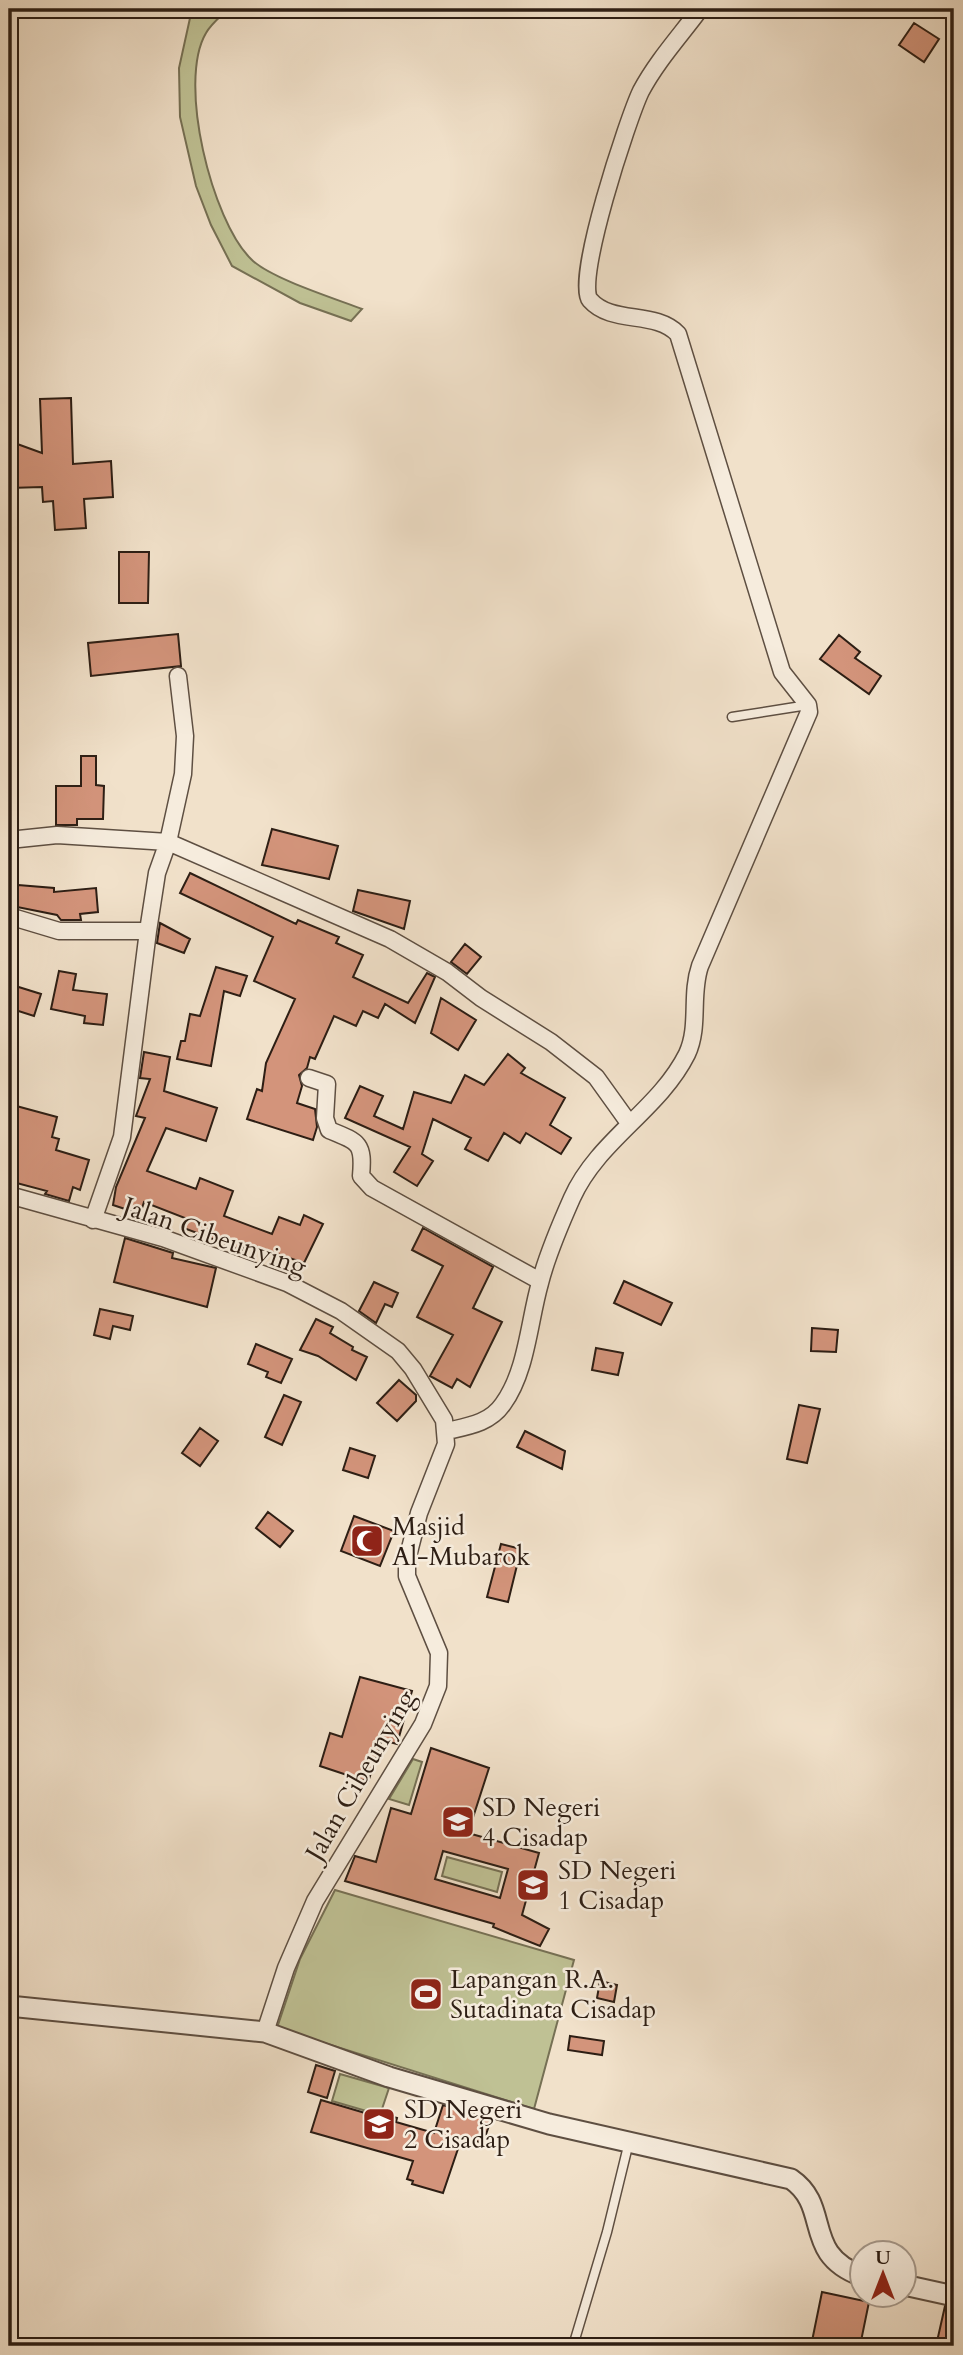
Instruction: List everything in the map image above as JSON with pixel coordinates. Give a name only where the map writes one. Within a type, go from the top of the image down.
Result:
[{"type":"street","points":[[447,1431],[482,1422],[496,1414],[506,1401],[522,1359],[540,1281],[572,1197],[587,1174],[629,1123],[660,1096],[687,1054],[694,1033],[694,996],[700,966],[802,734],[809,712],[807,705],[782,672],[678,334],[660,321],[605,310],[591,301],[585,290],[593,245],[615,162],[640,93],[658,62],[700,9]]},
{"type":"street","points":[[93,1220],[122,1137],[157,873],[168,842],[185,752],[178,676]]},
{"type":"street","points":[[9,840],[57,835],[168,842],[390,939],[447,972],[481,998],[551,1042],[596,1077],[629,1123]]},
{"type":"street","points":[[9,916],[59,931],[148,931]]},
{"type":"street","points":[[309,1078],[327,1084],[325,1118],[329,1130],[355,1140],[360,1147],[361,1176],[372,1188],[540,1281]]},
{"type":"street","name":"Jalan Cibeunying","points":[[9,1195],[163,1238],[287,1283],[341,1311],[398,1351],[440,1411],[447,1431],[446,1444],[419,1513],[407,1560],[407,1576],[439,1653],[440,1670],[434,1699],[417,1734],[315,1901],[286,1968],[265,2032]]},
{"type":"street","points":[[9,2007],[265,2032],[389,2077],[549,2124],[792,2179],[808,2196],[823,2245],[834,2262],[848,2269]]},
{"type":"street","points":[[918,2288],[954,2295]]},
{"type":"lane","points":[[732,717],[807,705]]},
{"type":"lane","points":[[573,2346],[607,2232],[629,2142]]},
{"type":"green space","points":[[192,9],[228,9],[206,33],[198,55],[195,84],[203,150],[223,215],[237,240],[251,259],[260,266],[287,281],[362,309],[351,321],[300,303],[232,266],[211,225],[196,186],[180,117],[179,68]]},
{"type":"green space","points":[[413,1759],[422,1762],[409,1805],[389,1799]]},
{"type":"green space","points":[[447,1857],[502,1872],[497,1892],[442,1876]]},
{"type":"green space","name":"Lapangan R.A. Sutadinata Cisadap","points":[[335,1890],[574,1960],[534,2109],[277,2028],[300,1959]]},
{"type":"green space","points":[[340,2074],[389,2088],[380,2115],[332,2101]]},
{"type":"building","points":[[914,23],[939,39],[924,62],[899,45]]},
{"type":"building","points":[[71,398],[73,464],[111,461],[113,497],[84,499],[86,528],[55,530],[53,501],[43,502],[42,487],[9,488],[9,441],[42,453],[40,399]]},
{"type":"building","points":[[119,552],[149,552],[148,603],[119,603]]},
{"type":"building","points":[[178,634],[181,666],[91,676],[88,643]]},
{"type":"building","points":[[839,635],[860,652],[855,658],[881,676],[869,694],[820,659]]},
{"type":"building","points":[[81,756],[96,756],[96,785],[104,786],[103,819],[77,819],[77,825],[56,825],[56,786],[81,786]]},
{"type":"building","points":[[272,829],[338,846],[329,879],[262,865]]},
{"type":"building","points":[[190,873],[296,924],[298,920],[339,937],[336,943],[363,955],[353,977],[408,1003],[427,973],[435,977],[415,1023],[385,1004],[378,1018],[363,1011],[356,1026],[334,1016],[315,1059],[310,1057],[307,1068],[299,1075],[302,1086],[297,1103],[315,1109],[317,1127],[313,1140],[247,1119],[257,1089],[262,1091],[266,1063],[295,999],[254,981],[273,937],[180,893]]},
{"type":"building","points":[[18,885],[54,888],[54,892],[96,888],[98,912],[80,914],[81,920],[61,920],[57,915],[17,907]]},
{"type":"building","points":[[358,890],[410,901],[404,929],[353,911]]},
{"type":"building","points":[[160,923],[190,939],[184,953],[157,943]]},
{"type":"building","points":[[465,944],[481,957],[467,974],[451,962]]},
{"type":"building","points":[[216,967],[247,976],[240,996],[224,991],[211,1066],[177,1059],[181,1041],[185,1041],[190,1014],[200,1016]]},
{"type":"building","points":[[59,971],[76,974],[73,990],[107,994],[103,1025],[84,1023],[85,1016],[51,1009]]},
{"type":"building","points":[[9,984],[41,994],[34,1016],[9,1008]]},
{"type":"building","points":[[441,998],[476,1020],[458,1050],[431,1033]]},
{"type":"building","points":[[144,1052],[170,1057],[164,1091],[217,1108],[206,1141],[166,1128],[147,1171],[196,1189],[200,1178],[233,1191],[224,1216],[272,1234],[279,1217],[300,1225],[304,1215],[323,1224],[304,1263],[245,1243],[242,1250],[181,1227],[185,1218],[144,1202],[140,1214],[113,1205],[116,1187],[145,1118],[136,1116],[150,1079],[140,1078]]},
{"type":"building","points":[[508,1054],[525,1068],[521,1073],[565,1098],[550,1125],[571,1138],[561,1154],[526,1133],[520,1143],[504,1133],[488,1161],[465,1149],[471,1138],[433,1119],[422,1154],[433,1161],[417,1186],[394,1172],[410,1147],[345,1118],[360,1086],[383,1096],[374,1116],[403,1129],[414,1092],[451,1103],[465,1075],[484,1085]]},
{"type":"building","points":[[9,1104],[57,1117],[52,1137],[59,1139],[56,1150],[89,1160],[80,1190],[73,1187],[69,1201],[45,1194],[47,1191],[9,1181]]},
{"type":"building","points":[[423,1228],[493,1267],[473,1308],[502,1322],[470,1387],[457,1379],[452,1388],[430,1376],[453,1335],[417,1317],[443,1266],[412,1250]]},
{"type":"building","points":[[125,1238],[173,1253],[172,1258],[216,1268],[207,1307],[114,1282]]},
{"type":"building","points":[[624,1281],[672,1303],[661,1325],[614,1303]]},
{"type":"building","points":[[374,1282],[398,1293],[392,1307],[385,1304],[376,1323],[359,1311]]},
{"type":"building","points":[[100,1309],[133,1316],[130,1330],[113,1326],[110,1339],[94,1335]]},
{"type":"building","points":[[316,1319],[333,1327],[330,1333],[353,1347],[352,1350],[367,1357],[356,1380],[318,1356],[300,1350]]},
{"type":"building","points":[[812,1328],[838,1330],[836,1352],[811,1351]]},
{"type":"building","points":[[256,1344],[292,1359],[281,1383],[266,1377],[268,1372],[248,1364]]},
{"type":"building","points":[[596,1348],[623,1353],[618,1375],[592,1370]]},
{"type":"building","points":[[399,1380],[416,1395],[416,1401],[397,1421],[377,1403]]},
{"type":"building","points":[[284,1395],[301,1402],[282,1445],[265,1437]]},
{"type":"building","points":[[799,1405],[820,1409],[807,1463],[787,1459]]},
{"type":"building","points":[[200,1428],[218,1441],[200,1466],[182,1453]]},
{"type":"building","points":[[525,1431],[565,1451],[562,1469],[517,1447]]},
{"type":"building","points":[[350,1448],[375,1456],[368,1478],[343,1470]]},
{"type":"building","points":[[268,1512],[293,1531],[280,1547],[256,1528]]},
{"type":"building","name":"Masjid Al-Mubarok","points":[[354,1516],[394,1531],[380,1566],[341,1551]]},
{"type":"building","points":[[501,1544],[521,1549],[508,1602],[487,1597]]},
{"type":"building","points":[[360,1677],[412,1691],[397,1744],[382,1740],[368,1782],[320,1766],[330,1733],[342,1737]]},
{"type":"building","points":[[431,1748],[489,1768],[468,1833],[539,1853],[522,1915],[549,1929],[540,1946],[493,1927],[494,1924],[345,1881],[355,1856],[376,1862],[391,1808],[411,1814]],"holes":[[[443,1851],[508,1869],[500,1898],[435,1879]]]},
{"type":"building","points":[[600,1981],[617,1985],[614,2002],[597,1998]]},
{"type":"building","points":[[570,2036],[604,2041],[602,2055],[568,2050]]},
{"type":"building","points":[[316,2065],[335,2071],[327,2098],[308,2092]]},
{"type":"building","points":[[321,2100],[382,2118],[383,2114],[397,2118],[396,2122],[434,2133],[443,2105],[491,2120],[483,2143],[462,2137],[443,2193],[412,2184],[413,2181],[407,2179],[413,2161],[311,2132]]},
{"type":"building","points":[[822,2292],[848,2298],[848,2310],[867,2310],[860,2346],[811,2346]]},
{"type":"building","points":[[945,2306],[954,2308],[954,2346],[936,2346]]},
{"type":"place","name":"Masjid Al-Mubarok","points":[[367,1541]]},
{"type":"place","name":"SD Negeri 4 Cisadap","points":[[458,1822]]},
{"type":"place","name":"SD Negeri 1 Cisadap","points":[[533,1885]]},
{"type":"place","name":"Lapangan R.A. Sutadinata Cisadap","points":[[426,1994]]},
{"type":"place","name":"SD Negeri 2 Cisadap","points":[[379,2124]]}]
